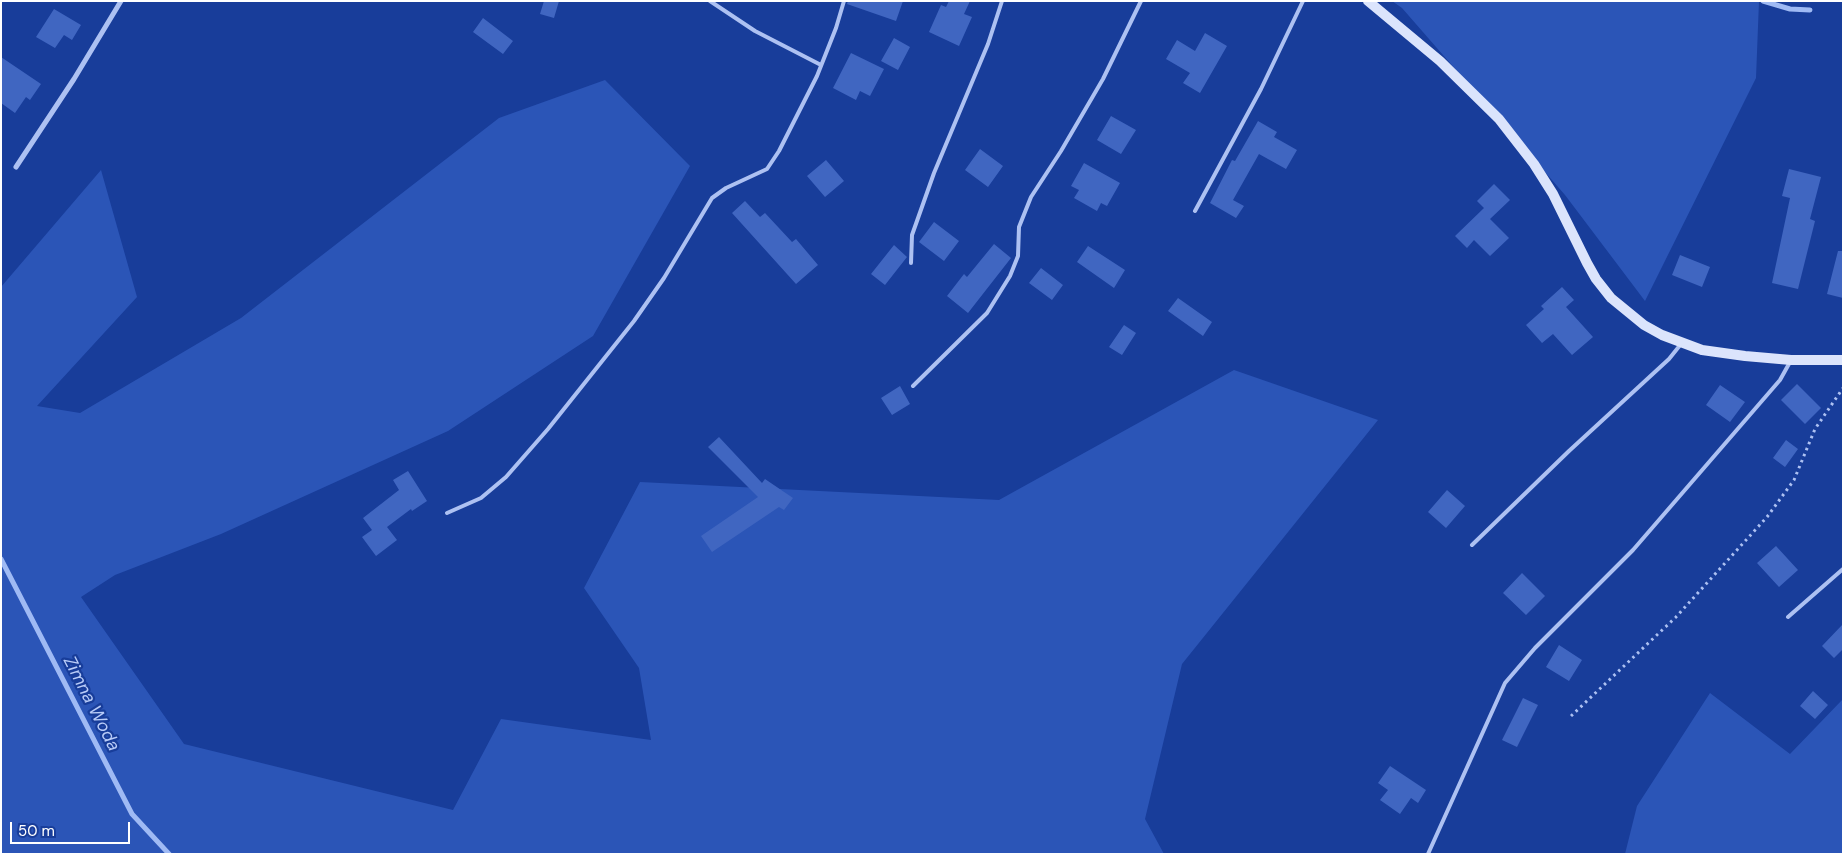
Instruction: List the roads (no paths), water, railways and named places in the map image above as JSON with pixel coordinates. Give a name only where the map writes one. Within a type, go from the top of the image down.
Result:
[{"type":"street","points":[[16,167],[74,79],[121,1]]},
{"type":"street","points":[[1368,1],[1440,61],[1499,119],[1534,164],[1553,194],[1596,279],[1611,298],[1644,325],[1681,343],[1702,350],[1791,360],[1843,360]]},
{"type":"lane","points":[[710,1],[755,31],[822,65]]},
{"type":"lane","points":[[447,514],[481,498],[506,477],[548,430],[639,314],[664,278],[712,198],[726,188],[767,169],[779,151],[822,65],[844,1]]},
{"type":"lane","points":[[911,263],[914,228],[934,173],[988,44],[1002,1]]},
{"type":"lane","points":[[913,386],[987,313],[1010,276],[1018,256],[1019,227],[1031,196],[1061,151],[1104,79],[1141,1]]},
{"type":"lane","points":[[1195,211],[1261,89],[1303,1]]},
{"type":"lane","points":[[1472,545],[1569,451],[1669,359],[1681,343]]},
{"type":"lane","points":[[1428,854],[1504,682],[1535,648],[1633,550],[1780,380],[1791,360]]},
{"type":"lane","points":[[1788,617],[1843,569]]},
{"type":"waterway","points":[[1763,1],[1790,9],[1810,10]]},
{"type":"waterway","name":"Zimna Woda","points":[[1,559],[132,814],[169,854]]}]
